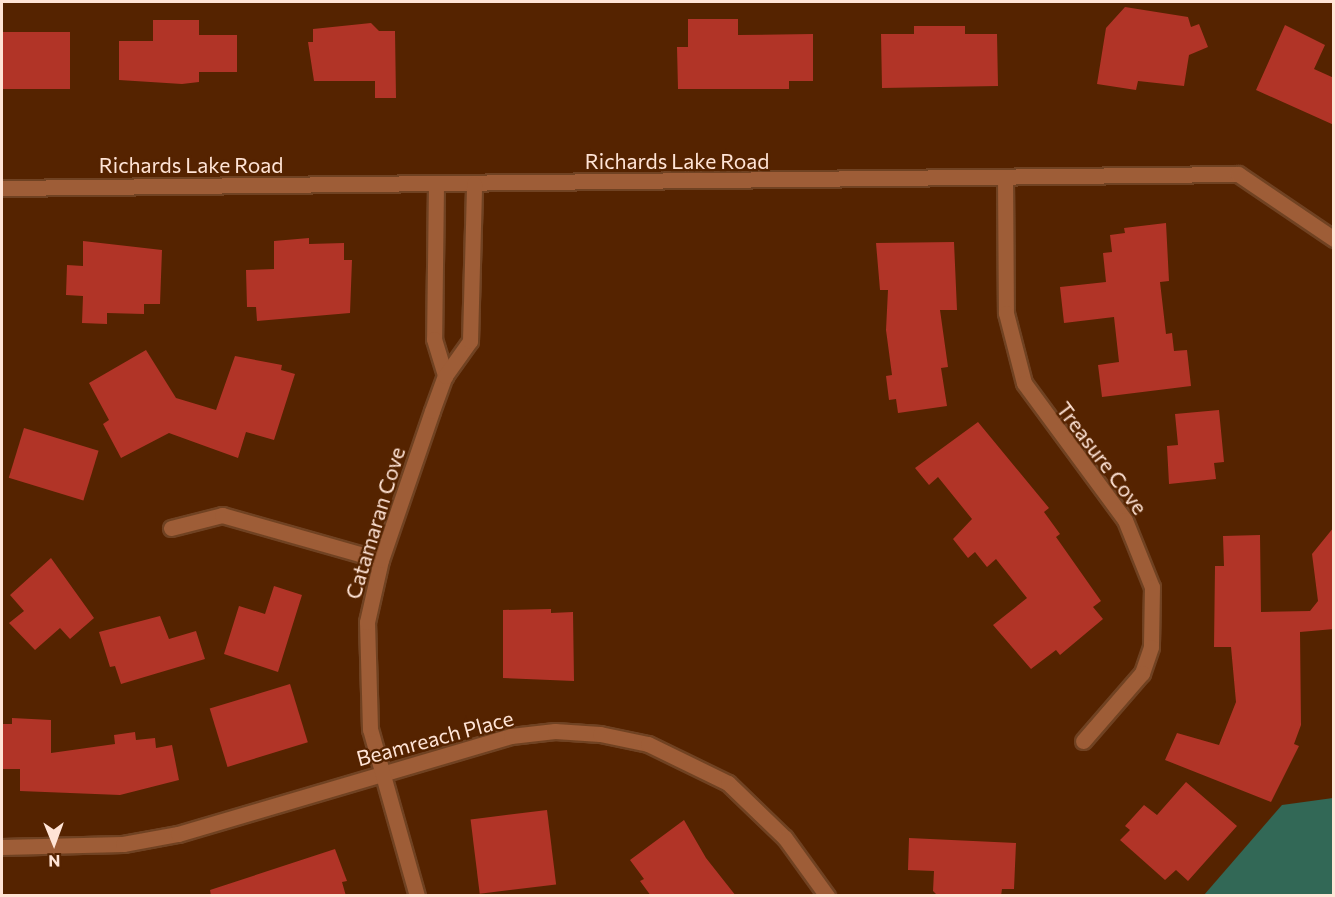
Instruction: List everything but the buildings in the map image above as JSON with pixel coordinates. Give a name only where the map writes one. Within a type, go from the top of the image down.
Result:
[{"type":"street","name":"Richards Lake Road","points":[[2,188],[1238,174],[1334,239]]},
{"type":"street","name":"Treasure Cove","points":[[1005,178],[1006,313],[1024,383],[1039,409],[1125,520],[1152,586],[1151,647],[1142,673],[1083,741]]},
{"type":"street","points":[[436,184],[434,339],[445,376]]},
{"type":"street","name":"Catamaran Cove","points":[[417,896],[370,729],[365,660],[381,560],[445,376],[470,341],[474,184]]},
{"type":"street","points":[[171,528],[222,515],[381,560]]},
{"type":"street","name":"Beamreach Place","points":[[2,847],[113,844],[178,834],[522,735],[600,734],[648,744],[728,783],[762,812],[827,896]]},
{"type":"shaded area","points":[[1333,798],[1333,895],[1204,895],[1282,805]]}]
